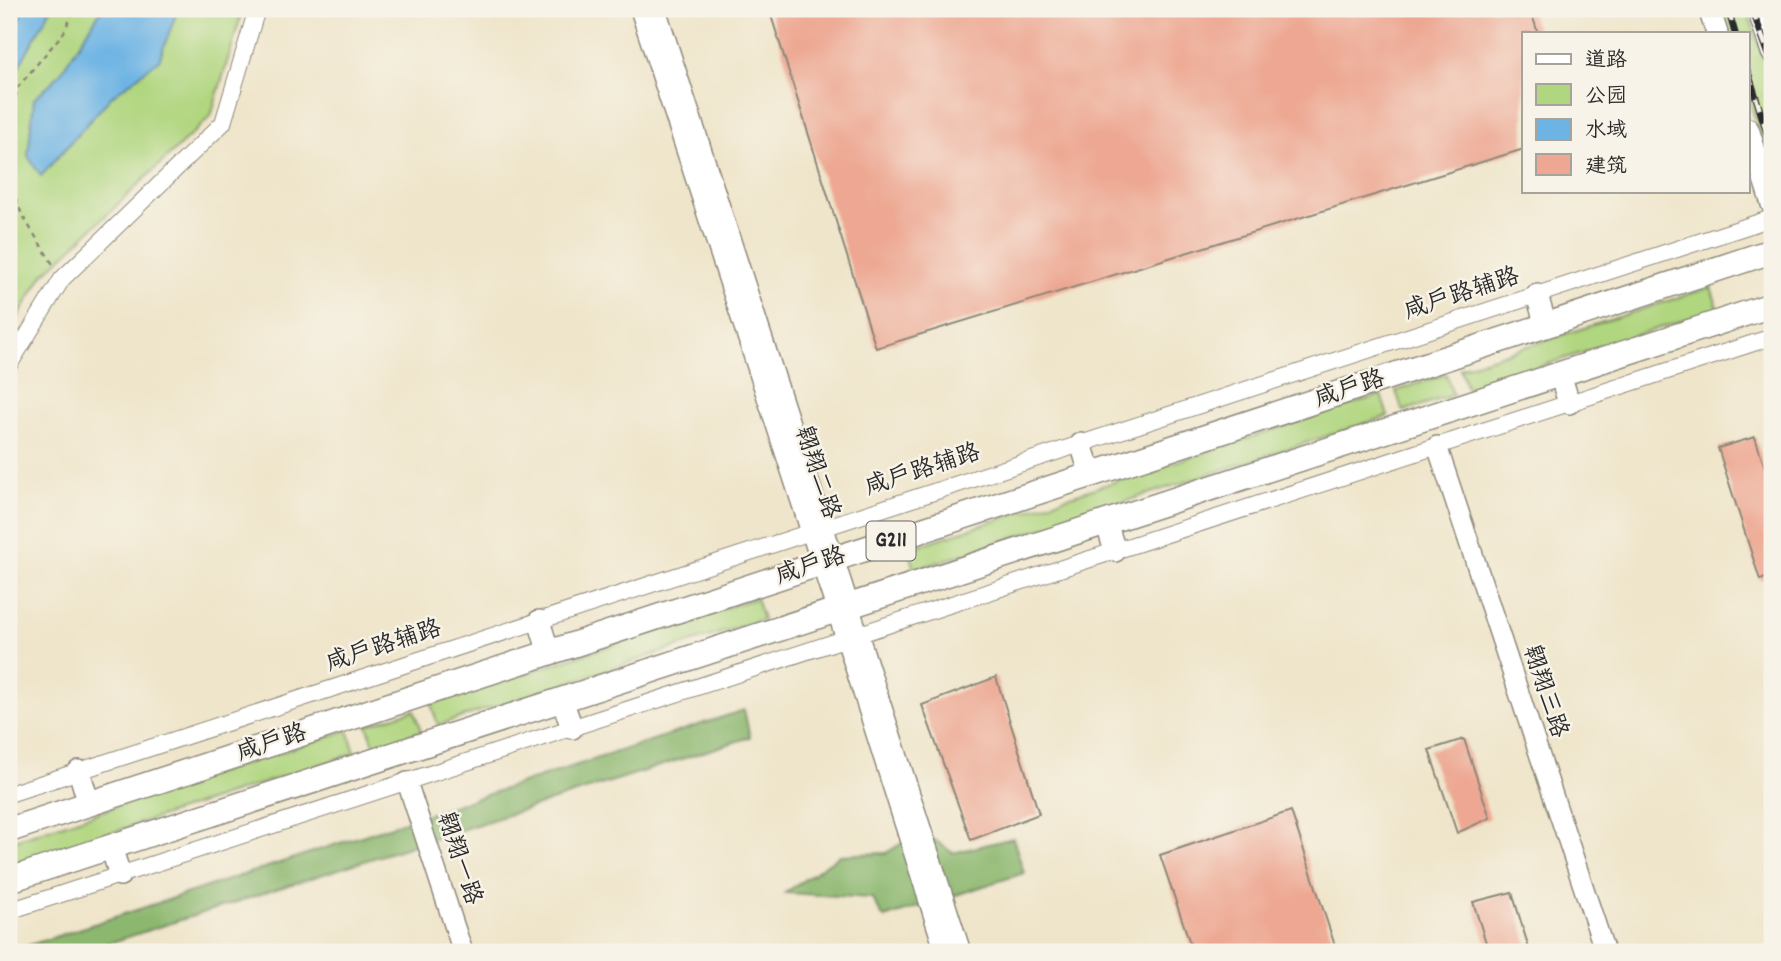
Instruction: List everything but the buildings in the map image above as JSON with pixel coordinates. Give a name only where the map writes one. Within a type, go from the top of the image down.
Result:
[{"type":"main road","points":[[1709,9],[1717,32]]},
{"type":"main road","points":[[1758,9],[1772,52]]},
{"type":"main road","points":[[1750,135],[1772,205]]},
{"type":"main road","name":"咸户路","points":[[9,830],[1772,251]]},
{"type":"main road","points":[[1536,295],[1546,326]]},
{"type":"main road","name":"咸户路","points":[[9,880],[1772,305]]},
{"type":"main road","points":[[1560,374],[1569,403]]},
{"type":"main road","points":[[1081,444],[1091,475]]},
{"type":"main road","points":[[1106,522],[1115,551]]},
{"type":"main road","points":[[539,621],[549,653]]},
{"type":"main road","points":[[562,700],[572,728]]},
{"type":"main road","points":[[79,771],[89,804]]},
{"type":"main road","points":[[111,847],[120,875]]},
{"type":"street","points":[[9,365],[62,279],[223,122],[257,9]]},
{"type":"street","name":"翱翔二路","points":[[640,9],[817,530]]},
{"type":"street","name":"翱翔二路","points":[[656,9],[852,637],[945,952]]},
{"type":"street","name":"咸户路辅路","points":[[9,794],[1772,218]]},
{"type":"street","points":[[9,911],[1772,337]]},
{"type":"street","name":"翱翔三路","points":[[1437,446],[1605,952]]},
{"type":"street","name":"翱翔二路","points":[[852,637],[961,952]]},
{"type":"street","name":"翱翔一路","points":[[407,782],[463,952]]},
{"type":"path","points":[[9,127],[18,87],[64,32],[74,9]]},
{"type":"path","points":[[9,180],[22,215],[62,279]]},
{"type":"green space","points":[[9,9],[243,9],[211,116],[42,276],[9,333]]},
{"type":"green space","points":[[1720,9],[1747,9],[1772,85],[1772,173],[1750,102],[1750,32],[1728,32]]},
{"type":"green space","points":[[1711,287],[1718,309],[1467,390],[1460,368]]},
{"type":"green space","points":[[1446,374],[1453,395],[1403,411],[1396,391]]},
{"type":"green space","points":[[1381,395],[1388,416],[914,570],[908,549]]},
{"type":"green space","points":[[756,598],[763,619],[438,725],[431,704]]},
{"type":"green space","points":[[414,710],[421,731],[375,747],[367,725]]},
{"type":"green space","points":[[744,710],[750,737],[81,952],[9,952]]},
{"type":"green space","points":[[348,730],[355,753],[9,866],[9,842]]},
{"type":"green space","points":[[922,831],[953,853],[1013,838],[1024,873],[884,918],[872,898],[785,893],[840,855],[886,853]]},
{"type":"water","points":[[22,9],[51,9],[9,84],[9,42]]},
{"type":"water","points":[[102,9],[178,9],[159,60],[111,97],[41,176],[28,156],[34,99],[59,75]]},
{"type":"railway","points":[[1728,9],[1735,32]]},
{"type":"railway","points":[[1752,9],[1772,63]]},
{"type":"railway","points":[[1750,78],[1772,149]]}]
